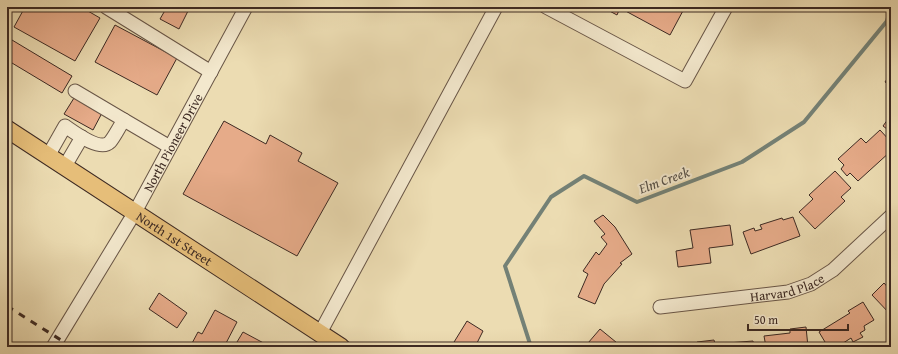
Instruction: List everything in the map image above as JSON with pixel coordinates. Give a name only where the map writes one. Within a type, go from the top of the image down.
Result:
[{"type":"main road","name":"North 1st Street","points":[[7,129],[341,347]]},
{"type":"street","points":[[106,7],[211,72]]},
{"type":"street","name":"North Pioneer Drive","points":[[56,343],[135,212],[246,7]]},
{"type":"street","points":[[320,333],[496,7]]},
{"type":"street","points":[[546,7],[685,81],[726,7]]},
{"type":"street","points":[[76,91],[170,147]]},
{"type":"street","points":[[48,156],[65,126],[95,144],[104,145],[109,143],[124,120]]},
{"type":"street","points":[[65,166],[82,137]]},
{"type":"street","name":"Harvard Place","points":[[660,307],[788,292],[811,284],[832,270],[891,216]]},
{"type":"building","points":[[25,7],[81,7],[100,18],[75,61],[14,27]]},
{"type":"building","points":[[167,7],[190,7],[179,29],[160,19]]},
{"type":"building","points":[[602,7],[685,7],[670,35],[620,8],[617,15]]},
{"type":"building","points":[[115,25],[177,58],[157,95],[95,62]]},
{"type":"building","points":[[7,37],[72,76],[62,93],[7,60]]},
{"type":"building","points":[[891,73],[891,86],[885,82]]},
{"type":"building","points":[[74,98],[102,113],[93,130],[64,114]]},
{"type":"building","points":[[891,115],[891,132],[883,126]]},
{"type":"building","points":[[224,121],[266,144],[270,135],[302,153],[298,161],[338,183],[297,256],[183,194]]},
{"type":"building","points":[[880,130],[891,142],[891,151],[858,181],[850,173],[847,176],[841,169],[844,165],[838,159],[861,138],[866,143]]},
{"type":"building","points":[[835,171],[851,188],[841,197],[845,201],[815,229],[799,212],[813,199],[809,195]]},
{"type":"building","points":[[603,215],[615,227],[632,254],[620,263],[622,264],[604,284],[595,304],[578,297],[588,274],[583,271],[596,252],[599,255],[607,244],[601,237],[605,234],[594,221]]},
{"type":"building","points":[[793,217],[800,236],[751,254],[743,232],[754,228],[755,231],[762,229],[760,225],[782,218],[783,220]]},
{"type":"building","points":[[730,225],[733,245],[709,248],[711,263],[678,267],[676,251],[693,248],[690,230]]},
{"type":"building","points":[[884,283],[891,291],[891,315],[872,295]]},
{"type":"building","points":[[159,293],[187,313],[177,328],[149,309]]},
{"type":"building","points":[[863,302],[874,320],[864,326],[865,330],[860,333],[863,337],[853,342],[851,338],[837,347],[828,347],[819,332],[850,313],[848,311]]},
{"type":"building","points":[[215,310],[237,322],[224,347],[190,347],[198,332],[202,334]]},
{"type":"building","points":[[467,321],[483,331],[475,347],[451,347]]},
{"type":"building","points":[[806,327],[808,347],[766,347],[764,336],[790,333],[790,329]]},
{"type":"building","points":[[600,329],[622,347],[593,347],[588,343]]},
{"type":"building","points":[[243,332],[271,347],[234,347]]},
{"type":"building","points":[[714,340],[715,344],[753,341],[754,347],[697,347],[697,342]]},
{"type":"waterway","name":"Elm Creek","points":[[531,347],[505,266],[551,197],[584,176],[637,202],[742,162],[804,122],[887,21],[891,7]]},
{"type":"railway","points":[[7,306],[72,347]]}]
